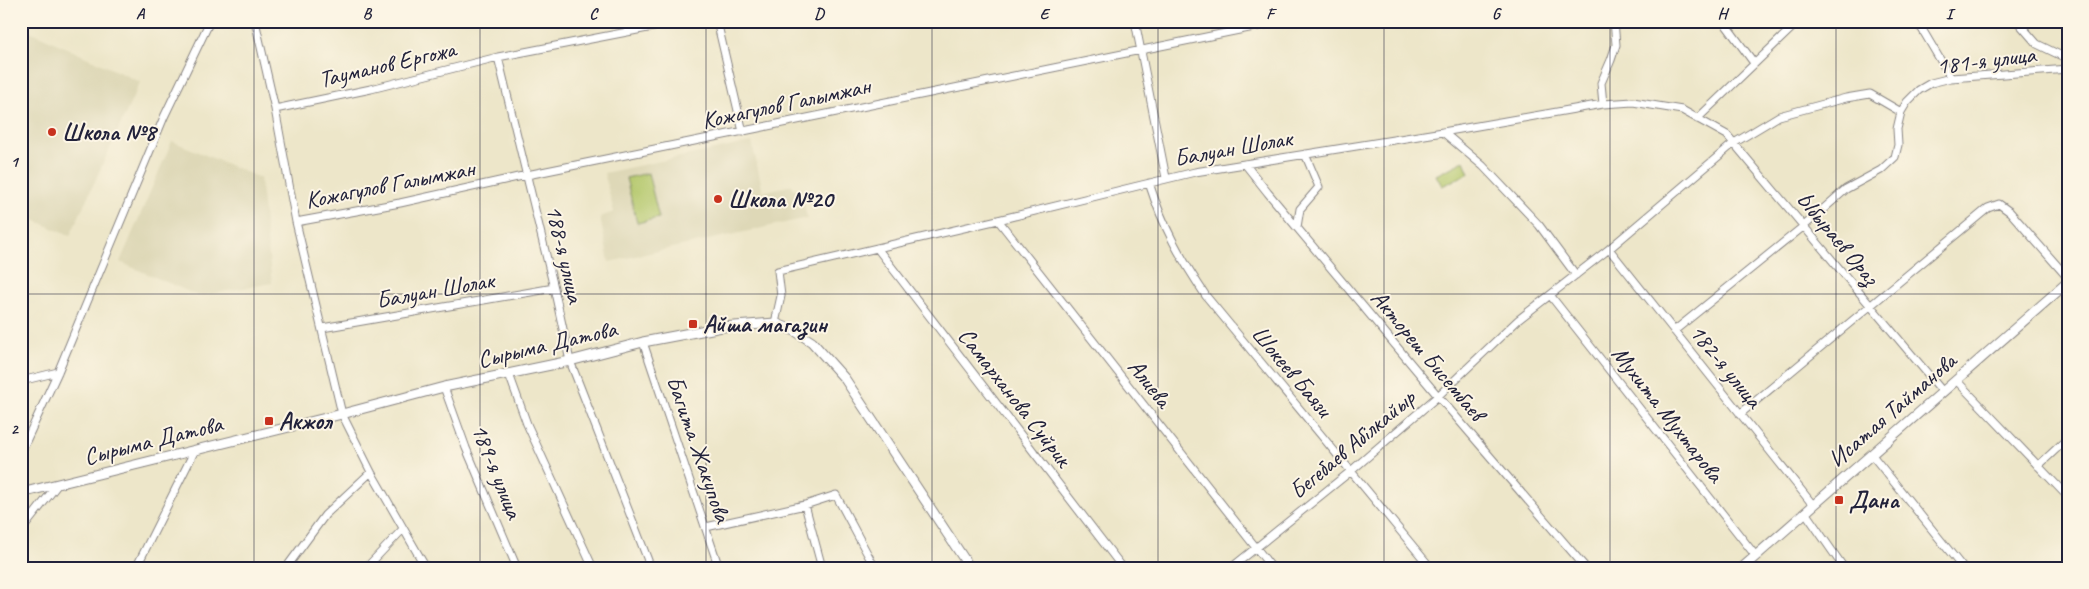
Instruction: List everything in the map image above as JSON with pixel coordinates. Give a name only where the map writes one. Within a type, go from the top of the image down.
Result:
[{"type":"street","points":[[21,452],[58,372],[164,117],[210,21]]},
{"type":"street","points":[[255,21],[275,109],[296,222],[342,414],[371,472],[426,568]]},
{"type":"street","name":"Тауманов Ергожа","points":[[275,109],[371,89],[498,57],[684,21]]},
{"type":"street","points":[[717,21],[743,132]]},
{"type":"street","points":[[1135,21],[1166,178]]},
{"type":"street","name":"Кожагулов Галымжан","points":[[296,222],[400,203],[527,175],[1284,21]]},
{"type":"street","points":[[1604,104],[1600,83],[1616,45],[1614,21]]},
{"type":"street","points":[[1722,21],[1754,63]]},
{"type":"street","points":[[1697,119],[1799,21]]},
{"type":"street","points":[[1914,21],[1922,29],[1951,78]]},
{"type":"street","points":[[2017,21],[2037,44],[2068,58]]},
{"type":"street","name":"188-я улица","points":[[498,57],[570,361],[651,568]]},
{"type":"street","name":"181-я улица","points":[[1901,112],[1907,102],[1919,90],[1931,83],[1951,78],[2068,69]]},
{"type":"street","name":"Бегебаев Абілкайыр","points":[[1231,568],[1351,471],[1438,396],[1518,320],[1609,249],[1734,143],[1779,116],[1846,98],[1870,94],[1901,112]]},
{"type":"street","name":"Балуан Шолак","points":[[775,323],[781,296],[778,271],[998,220],[1166,178],[1604,104],[1633,102],[1682,110],[1697,119]]},
{"type":"street","points":[[1674,331],[1804,226],[1846,189],[1881,170],[1895,157],[1898,145],[1897,129],[1901,112]]},
{"type":"street","name":"Ыбыраев Ораз","points":[[1697,119],[1727,135],[1943,392]]},
{"type":"street","points":[[1443,132],[1483,166],[1539,225],[1576,275]]},
{"type":"street","points":[[1297,227],[1300,209],[1319,187],[1306,154]]},
{"type":"street","name":"Актореш Бисембаев","points":[[1245,164],[1438,396],[1586,568]]},
{"type":"street","name":"Шокеев Баязи","points":[[1149,183],[1160,218],[1178,254],[1206,296],[1431,568]]},
{"type":"street","points":[[1740,414],[1988,208],[1999,204],[2010,212],[2068,280]]},
{"type":"street","name":"Алиева","points":[[998,220],[1272,568]]},
{"type":"street","name":"Самарханова Суйрик","points":[[877,248],[1123,568]]},
{"type":"street","name":"182-я улица","points":[[1609,249],[1813,505]]},
{"type":"street","name":"Исатая Тайманова","points":[[1742,568],[2068,280]]},
{"type":"street","name":"Балуан Шолак","points":[[322,328],[554,288]]},
{"type":"street","name":"Мухита Мухтарова","points":[[1550,296],[1755,556]]},
{"type":"street","name":"Сырыма Датова","points":[[21,493],[444,387],[570,361],[643,342],[722,327],[775,323],[795,331],[812,342],[845,379],[970,568]]},
{"type":"street","name":"Багита Жакупова","points":[[643,342],[719,568]]},
{"type":"street","points":[[21,381],[58,372]]},
{"type":"street","points":[[509,374],[527,424],[594,568]]},
{"type":"street","points":[[1956,380],[2068,497]]},
{"type":"street","name":"189-я улица","points":[[444,387],[466,448],[517,568]]},
{"type":"street","points":[[2038,466],[2068,438]]},
{"type":"street","points":[[136,568],[195,450]]},
{"type":"street","points":[[1872,454],[1963,568]]},
{"type":"street","points":[[286,568],[325,515],[371,472]]},
{"type":"street","points":[[21,531],[58,484]]},
{"type":"street","points":[[706,527],[805,505],[836,495],[875,568]]},
{"type":"street","points":[[805,505],[822,568]]},
{"type":"street","points":[[1805,512],[1844,568]]},
{"type":"street","points":[[366,568],[403,529]]},
{"type":"shaded area","points":[[21,27],[140,82],[70,236],[21,214]]},
{"type":"shaded area","points":[[172,141],[260,178],[272,283],[199,296],[120,262]]},
{"type":"shaded area","points":[[752,142],[763,192],[792,185],[793,189],[801,188],[807,218],[609,262],[600,217],[614,212],[604,173]]},
{"type":"green space","points":[[1464,161],[1469,173],[1442,186],[1436,175]]},
{"type":"green space","points":[[648,173],[659,218],[637,223],[626,178]]},
{"type":"place","name":"Школа №8","points":[[52,132]]},
{"type":"place","name":"Школа №20","points":[[718,199]]},
{"type":"place","name":"Айша магазин","points":[[693,324]]},
{"type":"place","name":"Акжол","points":[[269,421]]},
{"type":"place","name":"Дана","points":[[1839,500]]}]
